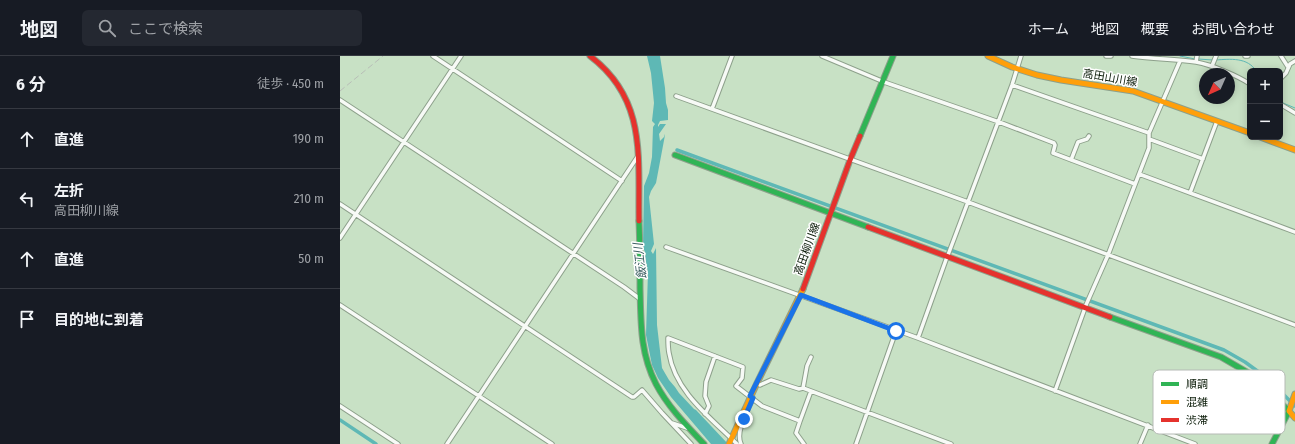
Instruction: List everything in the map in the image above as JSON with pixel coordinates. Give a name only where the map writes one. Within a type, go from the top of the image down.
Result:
[{"type":"street","points":[[433,56],[622,181]]},
{"type":"street","points":[[340,238],[461,56]]},
{"type":"street","points":[[590,56],[613,76],[626,96],[637,134],[641,334],[647,364],[651,375],[664,396],[704,444]]},
{"type":"street","points":[[712,109],[732,56]]},
{"type":"street","points":[[822,56],[884,82],[1054,143],[1053,153],[1135,184]]},
{"type":"street","name":"高田柳川線","points":[[730,441],[801,295],[850,160],[884,82],[893,56]]},
{"type":"street","name":"高田山川線","points":[[988,56],[1016,69],[1036,75],[1133,91],[1247,132]]},
{"type":"street","points":[[918,338],[1012,85],[1021,56]]},
{"type":"street","points":[[1106,56],[1112,56]]},
{"type":"street","points":[[1132,56],[1196,62],[1212,66],[1247,83]]},
{"type":"street","points":[[1196,62],[1197,56]]},
{"type":"street","points":[[1212,66],[1216,56]]},
{"type":"street","points":[[1281,56],[1288,67]]},
{"type":"street","points":[[1055,391],[1085,307],[1108,254],[1149,148],[1149,133],[1180,61]]},
{"type":"street","points":[[1283,76],[1292,62],[1295,61]]},
{"type":"street","points":[[1012,85],[1149,133]]},
{"type":"street","points":[[676,96],[968,202],[1295,325]]},
{"type":"street","points":[[340,100],[624,287],[640,300]]},
{"type":"street","points":[[1283,106],[1295,113]]},
{"type":"street","points":[[1190,193],[1217,121]]},
{"type":"street","points":[[1071,160],[1078,142],[1089,136]]},
{"type":"street","points":[[1149,139],[1203,159]]},
{"type":"street","points":[[1268,140],[1295,150]]},
{"type":"street","points":[[447,444],[638,155]]},
{"type":"street","points":[[675,155],[1221,357],[1243,370]]},
{"type":"street","points":[[1139,174],[1295,232]]},
{"type":"street","points":[[340,204],[632,397],[642,390],[691,444]]},
{"type":"street","points":[[666,247],[918,338],[1153,427]]},
{"type":"street","points":[[340,305],[552,444]]},
{"type":"street","points":[[856,444],[896,331]]},
{"type":"street","points":[[737,444],[730,441],[681,384],[673,367],[669,353],[668,338],[743,367],[742,378],[736,386],[762,406],[800,421]]},
{"type":"street","points":[[706,414],[709,406],[705,396],[706,382],[715,356]]},
{"type":"street","points":[[803,388],[806,370],[811,357]]},
{"type":"street","points":[[757,383],[760,385],[771,380],[799,389],[803,388],[951,444]]},
{"type":"street","points":[[804,444],[796,433],[811,391]]},
{"type":"street","points":[[1285,419],[1294,395]]},
{"type":"street","points":[[742,444],[739,438],[740,431],[752,397]]},
{"type":"street","points":[[340,406],[398,444]]},
{"type":"street","points":[[1285,407],[1295,418]]},
{"type":"street","points":[[671,423],[690,428]]},
{"type":"street","points":[[1140,444],[1148,425]]},
{"type":"street","points":[[1170,434],[1195,444]]},
{"type":"street","points":[[1272,444],[1277,434]]},
{"type":"water","name":"飯江川","points":[[647,56],[660,56],[668,110],[668,120],[660,121],[658,125],[658,127],[660,124],[666,124],[659,134],[660,141],[665,135],[656,183],[649,197],[654,244],[651,251],[653,254],[656,248],[657,325],[662,368],[679,393],[728,444],[711,444],[671,397],[658,378],[652,365],[646,335],[648,272],[646,255],[643,247],[644,186],[649,173],[652,157],[653,127],[655,124],[652,121],[654,103],[651,73]]},
{"type":"waterway","points":[[1180,56],[1195,59]]},
{"type":"waterway","points":[[1198,59],[1213,60]]},
{"type":"waterway","points":[[1216,60],[1233,59],[1244,61],[1254,68]]},
{"type":"waterway","points":[[1283,103],[1295,108]]},
{"type":"waterway","points":[[677,150],[1224,350],[1256,370]]},
{"type":"waterway","points":[[1285,396],[1295,406]]},
{"type":"waterway","points":[[340,420],[376,444]]},
{"type":"railway","points":[[340,91],[383,56]]},
{"type":"traffic: fast","points":[[860,136],[893,56]]},
{"type":"traffic: fast","points":[[675,155],[868,227]]},
{"type":"traffic: fast","points":[[639,221],[641,326],[647,361],[656,384],[666,401],[704,444]]},
{"type":"traffic: fast","points":[[1110,317],[1221,357],[1243,370]]},
{"type":"traffic: fast","points":[[1285,407],[1289,411],[1285,419]]},
{"type":"traffic: fast","points":[[1272,444],[1277,434]]},
{"type":"traffic: slow","points":[[988,56],[1012,67],[1037,75],[1133,91],[1247,132]]},
{"type":"traffic: slow","points":[[1268,140],[1295,150]]},
{"type":"traffic: slow","points":[[729,444],[803,289]]},
{"type":"traffic: slow","points":[[1295,394],[1289,411],[1295,418]]},
{"type":"traffic: jam","points":[[590,56],[608,73],[622,91],[630,110],[636,131],[638,152],[639,221]]},
{"type":"traffic: jam","points":[[803,289],[860,136]]},
{"type":"traffic: jam","points":[[868,227],[1110,317]]},
{"type":"route","points":[[744,419],[753,398],[750,396],[801,295],[896,331]]}]
